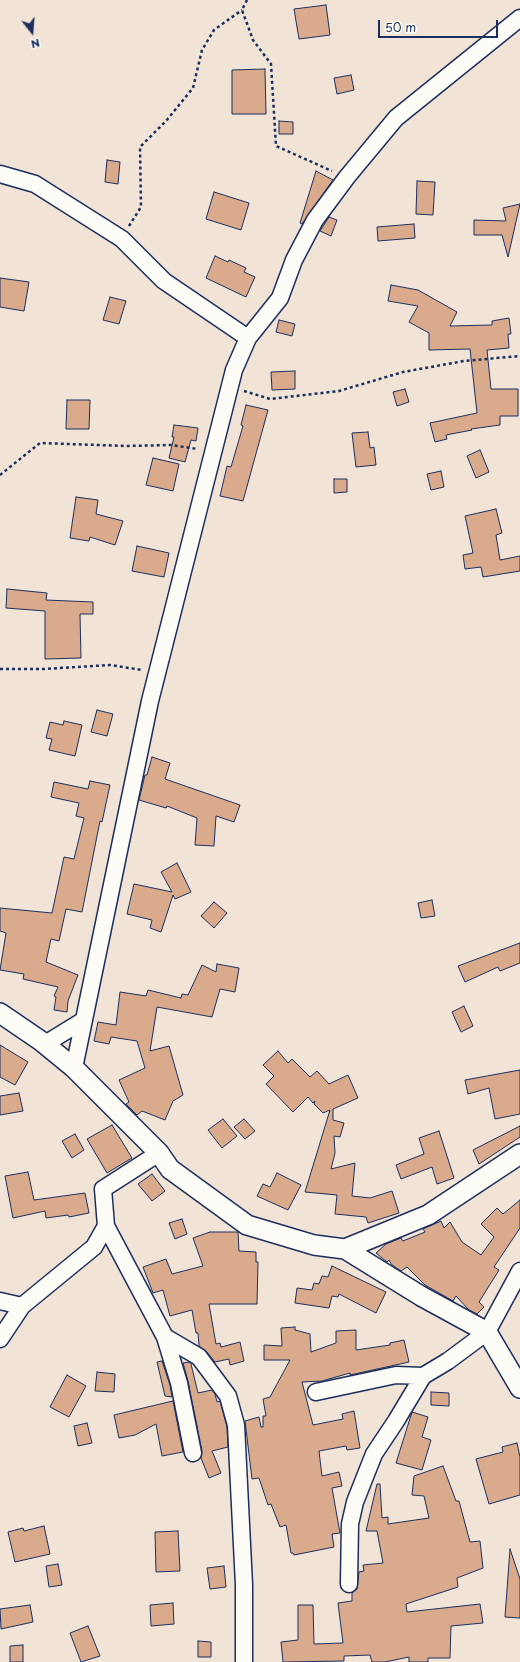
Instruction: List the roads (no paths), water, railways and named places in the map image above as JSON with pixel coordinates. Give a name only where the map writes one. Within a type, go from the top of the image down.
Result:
[{"type":"street","points":[[74,1068],[158,673],[234,370],[248,338],[280,298],[294,260],[315,220],[347,177],[396,118],[520,18]]},
{"type":"street","points":[[0,174],[35,184],[122,239],[164,281],[248,338]]},
{"type":"street","points":[[0,1013],[45,1044],[74,1068],[159,1153],[170,1169],[247,1225],[314,1244],[344,1249],[421,1296],[487,1332],[520,1388]]},
{"type":"street","points":[[45,1044],[84,1020]]},
{"type":"street","points":[[159,1153],[103,1189],[106,1226],[165,1337],[179,1383],[193,1453]]},
{"type":"street","points":[[344,1249],[428,1215],[520,1154]]},
{"type":"street","points":[[0,1339],[22,1306],[94,1247],[106,1226]]},
{"type":"street","points":[[349,1584],[350,1524],[355,1502],[374,1454],[423,1376],[448,1361],[487,1332],[520,1271]]},
{"type":"street","points":[[0,1301],[22,1306]]},
{"type":"street","points":[[165,1337],[199,1357],[228,1396],[236,1425],[244,1585],[244,1662]]},
{"type":"street","points":[[316,1392],[396,1375],[423,1376]]}]
